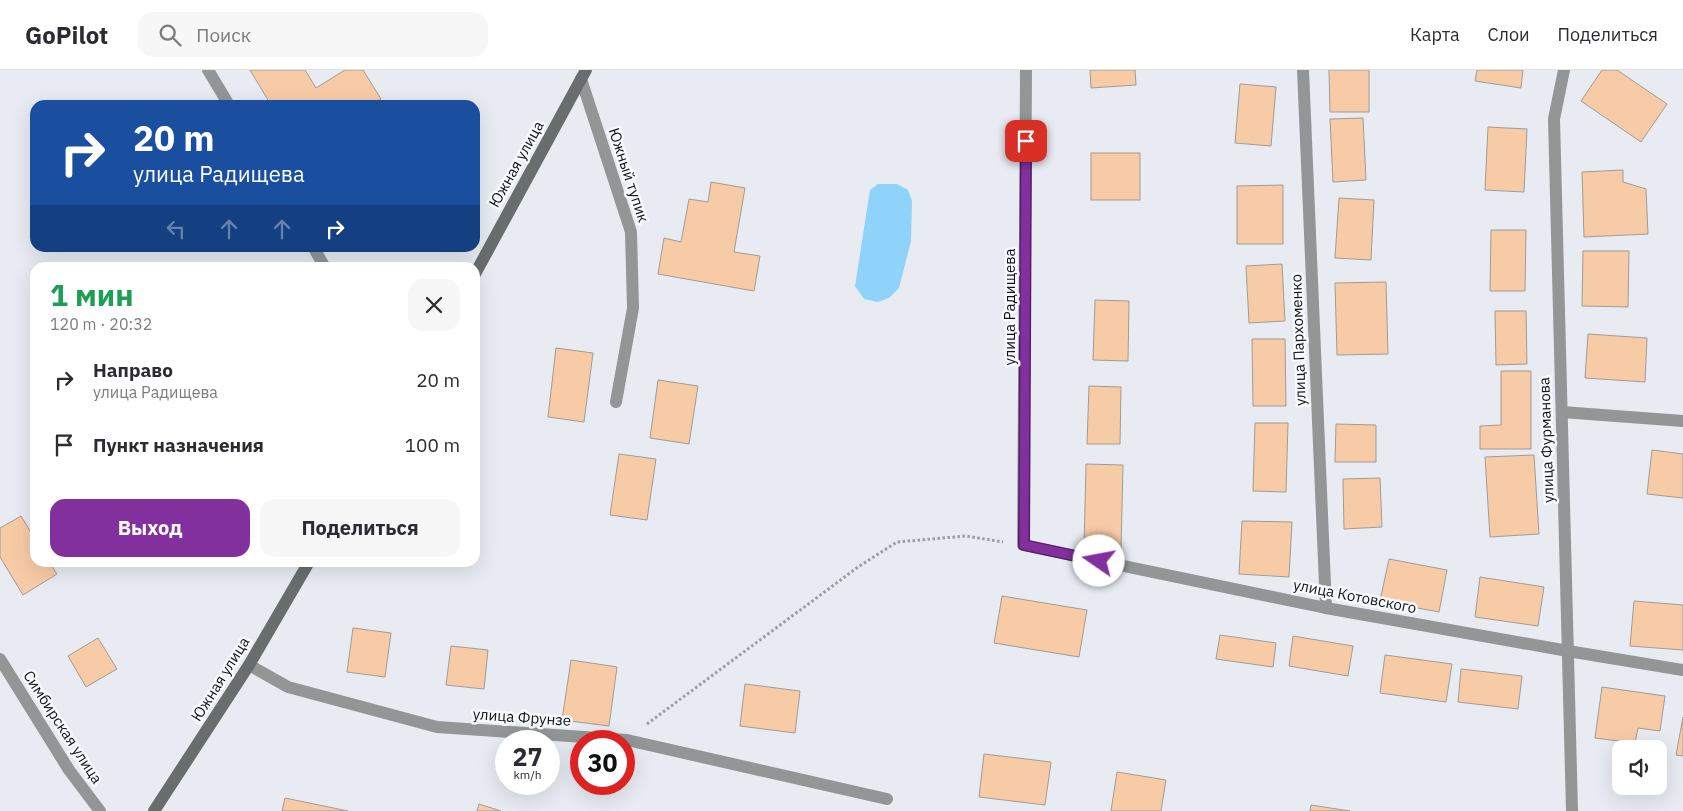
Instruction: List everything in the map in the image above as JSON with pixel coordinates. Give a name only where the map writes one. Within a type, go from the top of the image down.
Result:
[{"type":"street","points":[[208,70],[226,100]]},
{"type":"street","name":"улица Радищева","points":[[1024,545],[1026,70]]},
{"type":"street","name":"улица Пархоменко","points":[[1303,70],[1326,608]]},
{"type":"street","name":"улица Фурманова","points":[[1564,70],[1554,119],[1572,811]]},
{"type":"street","name":"Южная улица","points":[[480,265],[583,74]]},
{"type":"street","name":"Южный тупик","points":[[583,74],[631,232],[633,308],[616,402]]},
{"type":"street","points":[[1562,412],[1683,421]]},
{"type":"street","name":"улица Котовского","points":[[1024,545],[1326,608],[1683,670]]},
{"type":"street","name":"Южная улица","points":[[154,811],[249,664],[307,567]]},
{"type":"street","name":"Симбирская улица","points":[[0,659],[68,770],[100,811]]},
{"type":"street","name":"улица Фрунзе","points":[[249,664],[288,687],[437,727],[570,736]]},
{"type":"street","name":"улица Фрунзе","points":[[635,742],[886,799]]},
{"type":"path","points":[[635,733],[858,567],[897,542],[966,536],[1024,545]]},
{"type":"water","points":[[878,184],[897,184],[908,190],[912,201],[911,241],[899,288],[889,298],[878,302],[864,299],[855,286],[870,190]]},
{"type":"building","points":[[250,70],[305,70],[316,88],[345,70],[363,70],[381,99],[379,100],[268,100]]},
{"type":"building","points":[[1090,70],[1135,70],[1136,85],[1091,88]]},
{"type":"building","points":[[1329,70],[1369,70],[1369,112],[1330,112]]},
{"type":"building","points":[[1477,70],[1523,70],[1521,88],[1475,81]]},
{"type":"building","points":[[1602,70],[1617,70],[1667,104],[1641,142],[1581,101]]},
{"type":"building","points":[[1240,84],[1276,87],[1271,146],[1235,143]]},
{"type":"building","points":[[1363,118],[1366,180],[1333,182],[1330,119]]},
{"type":"building","points":[[1488,127],[1527,129],[1524,192],[1485,190]]},
{"type":"building","points":[[1091,153],[1140,153],[1140,200],[1091,200]]},
{"type":"building","points":[[1623,170],[1623,182],[1646,189],[1648,234],[1584,237],[1582,172]]},
{"type":"building","points":[[711,182],[745,188],[734,252],[760,256],[754,291],[658,274],[664,238],[681,242],[689,199],[708,202]]},
{"type":"building","points":[[1283,185],[1283,244],[1237,244],[1237,186]]},
{"type":"building","points":[[1339,198],[1374,200],[1371,260],[1335,258]]},
{"type":"building","points":[[1491,230],[1526,230],[1525,291],[1490,291]]},
{"type":"building","points":[[1583,251],[1629,251],[1628,307],[1582,306]]},
{"type":"building","points":[[1282,264],[1285,321],[1249,323],[1246,266]]},
{"type":"building","points":[[1386,282],[1388,354],[1337,355],[1335,283]]},
{"type":"building","points":[[1095,300],[1129,301],[1128,361],[1093,360]]},
{"type":"building","points":[[1495,311],[1526,311],[1527,364],[1496,365]]},
{"type":"building","points":[[1588,334],[1647,338],[1645,382],[1585,378]]},
{"type":"building","points":[[1252,339],[1285,339],[1286,406],[1253,406]]},
{"type":"building","points":[[556,348],[593,353],[584,422],[548,417]]},
{"type":"building","points":[[1501,371],[1531,371],[1531,449],[1480,449],[1480,426],[1501,425]]},
{"type":"building","points":[[658,380],[698,386],[689,444],[650,438]]},
{"type":"building","points":[[1089,386],[1121,387],[1120,444],[1087,444]]},
{"type":"building","points":[[1255,423],[1288,423],[1286,492],[1253,491]]},
{"type":"building","points":[[1336,424],[1376,425],[1376,462],[1335,462]]},
{"type":"building","points":[[1652,450],[1683,454],[1683,498],[1647,494]]},
{"type":"building","points":[[619,454],[656,459],[647,520],[610,515]]},
{"type":"building","points":[[1534,455],[1539,534],[1490,537],[1485,457]]},
{"type":"building","points":[[1086,464],[1123,465],[1121,549],[1084,548]]},
{"type":"building","points":[[1380,478],[1382,527],[1344,529],[1343,479]]},
{"type":"building","points":[[21,516],[30,531],[30,567],[52,567],[57,574],[23,595],[0,557],[0,528]]},
{"type":"building","points":[[1242,521],[1292,522],[1289,577],[1239,574]]},
{"type":"building","points":[[1389,559],[1447,570],[1439,612],[1380,601]]},
{"type":"building","points":[[1480,577],[1544,587],[1538,626],[1475,617]]},
{"type":"building","points":[[1002,596],[1087,610],[1079,657],[994,643]]},
{"type":"building","points":[[1634,601],[1683,605],[1683,650],[1630,646]]},
{"type":"building","points":[[353,628],[391,633],[385,677],[347,672]]},
{"type":"building","points":[[1220,635],[1276,643],[1273,667],[1216,659]]},
{"type":"building","points":[[1293,636],[1353,646],[1348,676],[1289,666]]},
{"type":"building","points":[[98,638],[117,669],[86,687],[68,656]]},
{"type":"building","points":[[451,646],[488,650],[484,689],[446,685]]},
{"type":"building","points":[[1385,655],[1452,664],[1446,702],[1380,693]]},
{"type":"building","points":[[571,660],[617,667],[609,726],[562,720]]},
{"type":"building","points":[[1461,669],[1522,676],[1518,709],[1458,702]]},
{"type":"building","points":[[745,684],[800,691],[795,733],[740,726]]},
{"type":"building","points":[[1602,687],[1665,696],[1660,731],[1638,728],[1636,740],[1595,738]]},
{"type":"building","points":[[1683,717],[1683,756],[1676,755]]},
{"type":"building","points":[[984,754],[1051,762],[1045,805],[979,797]]},
{"type":"building","points":[[1117,772],[1166,780],[1161,811],[1111,811]]},
{"type":"building","points":[[285,798],[348,811],[282,811]]},
{"type":"building","points":[[479,804],[501,811],[477,811]]},
{"type":"building","points":[[1311,805],[1350,811],[1310,811]]},
{"type":"route","points":[[1026,141],[1024,545],[1099,561]]}]
